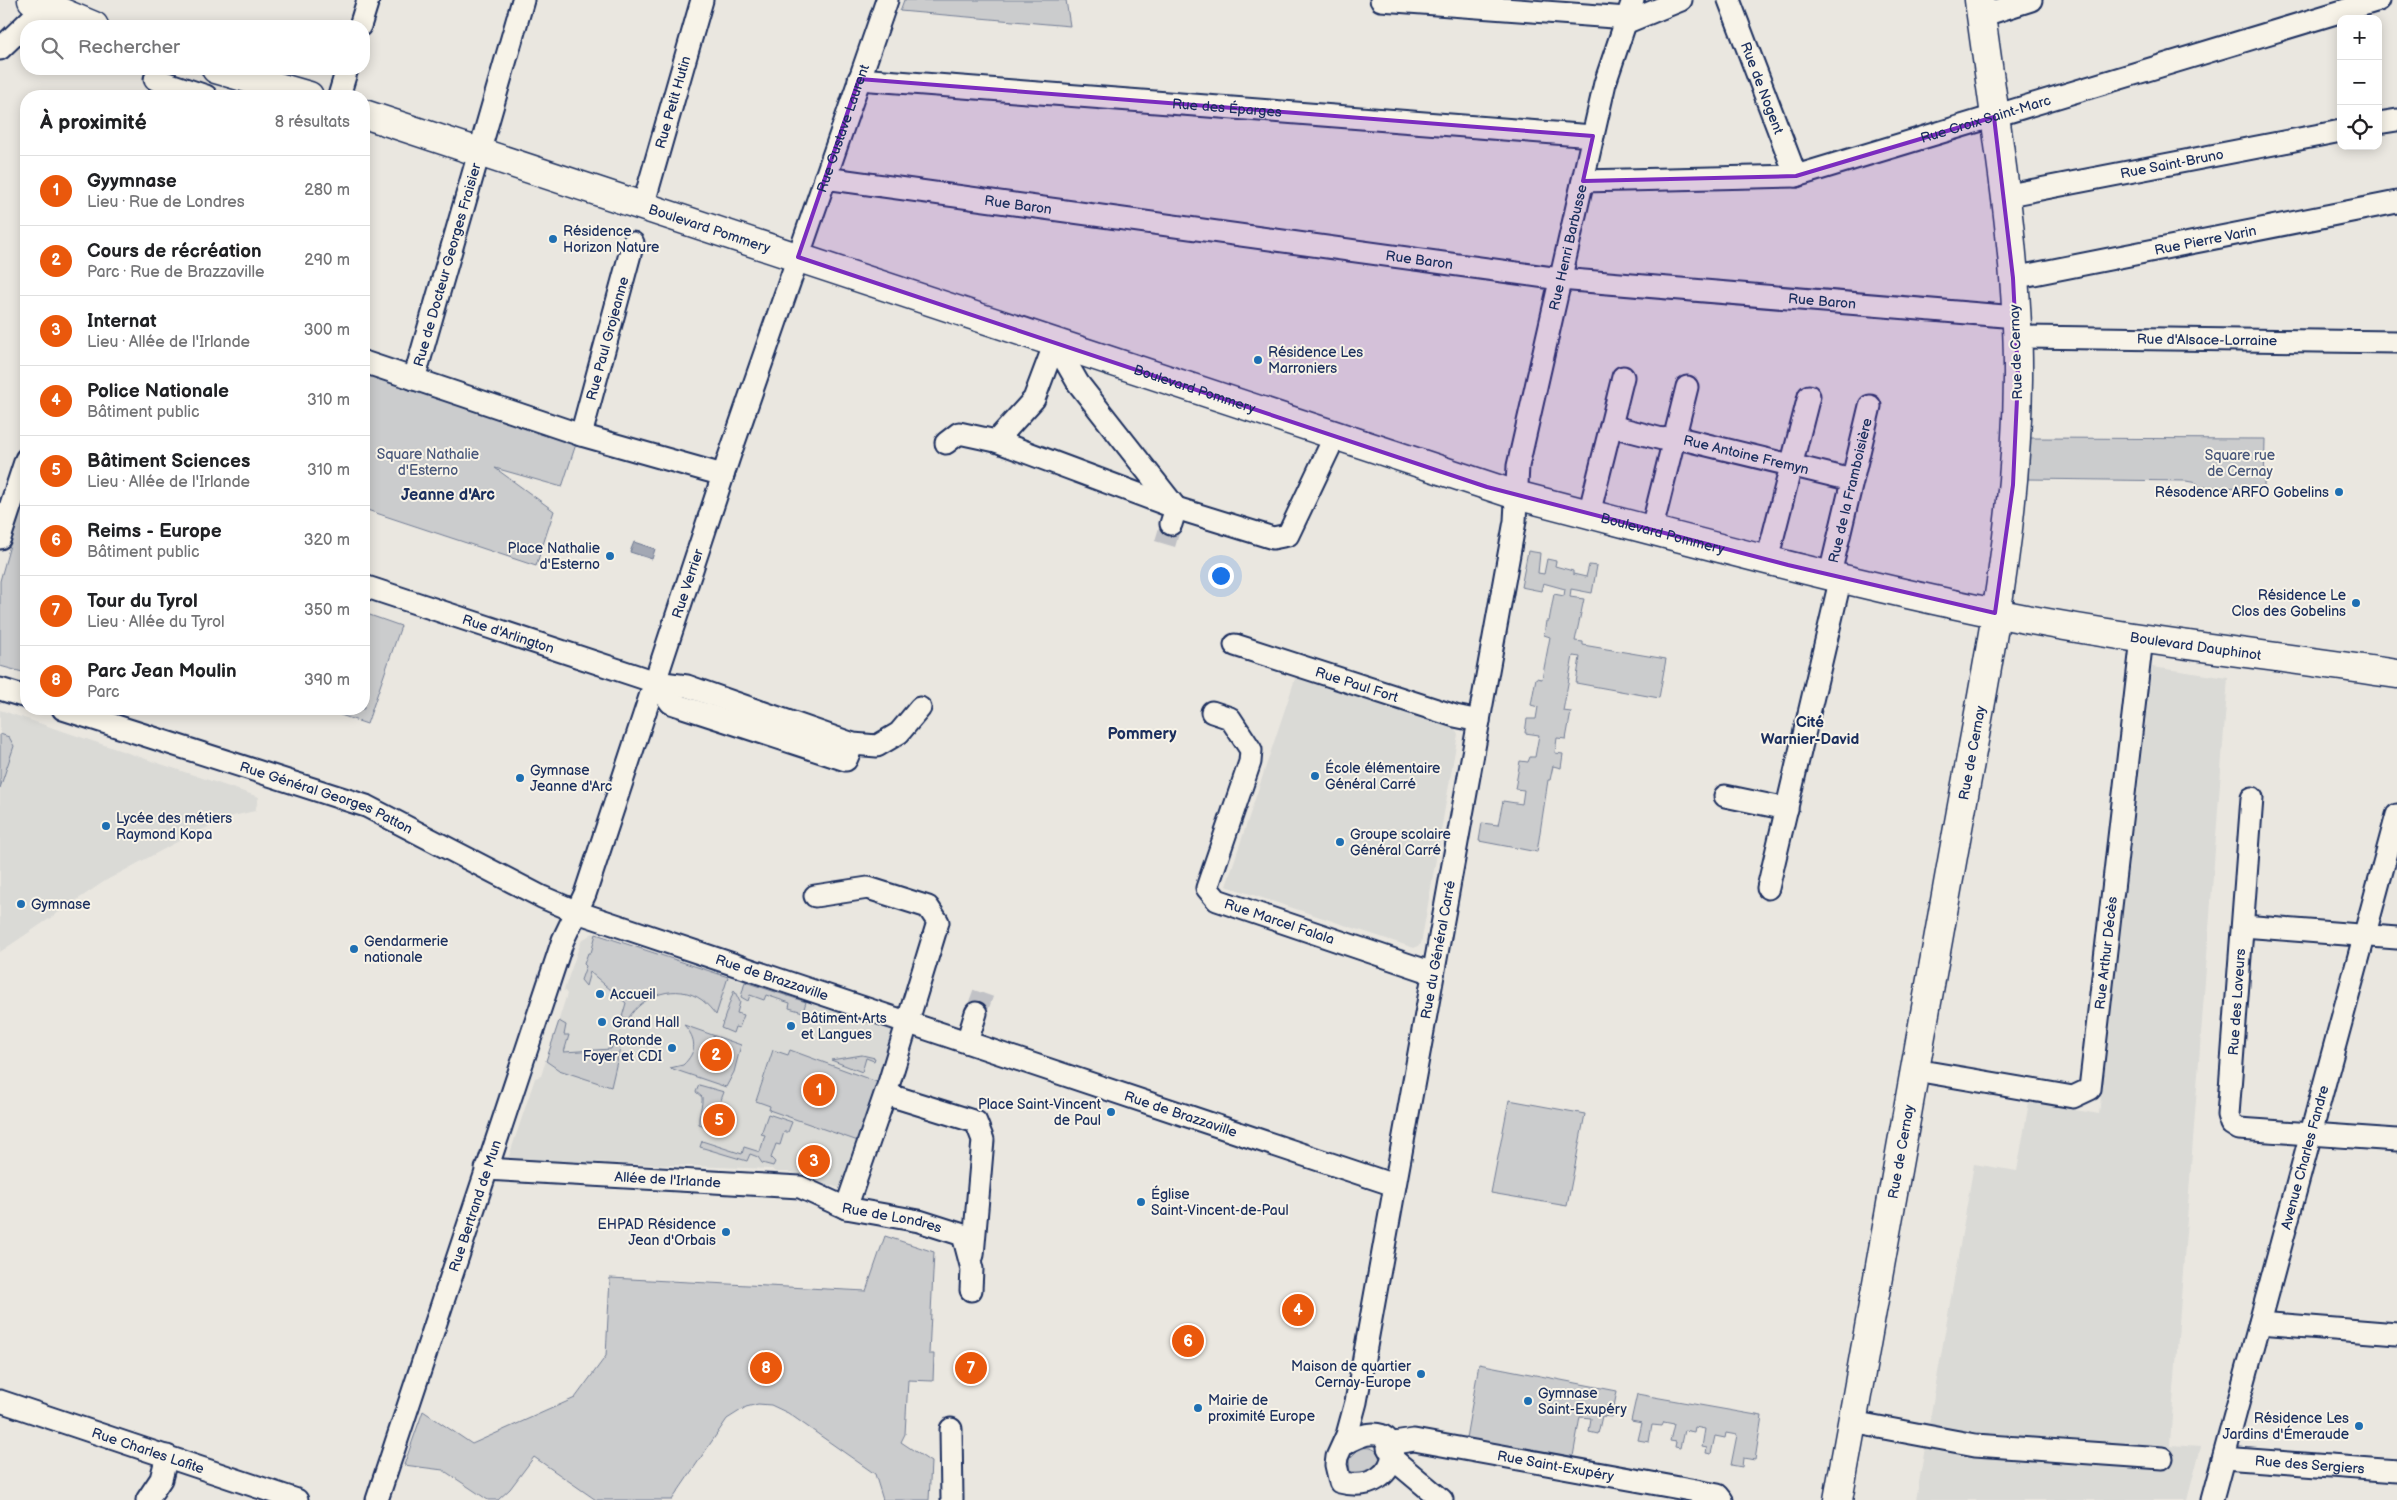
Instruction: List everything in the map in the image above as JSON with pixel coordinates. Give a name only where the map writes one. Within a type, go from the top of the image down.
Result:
[{"type":"main road","points":[[43,2],[81,20]]},
{"type":"main road","name":"Rue de Cernay","points":[[1838,1500],[1995,613],[2013,485],[2018,377],[2017,327],[2004,196],[1980,8]]},
{"type":"main road","points":[[236,75],[288,90]]},
{"type":"main road","name":"Boulevard Pommery","points":[[370,116],[798,256],[1516,496],[1589,514],[1650,532],[1995,613]]},
{"type":"main road","name":"Boulevard Dauphinot","points":[[1995,613],[2142,638],[2397,674]]},
{"type":"street","points":[[362,20],[368,0]]},
{"type":"street","name":"Rue de Docteur Georges Fraisier","points":[[414,379],[523,0]]},
{"type":"street","name":"Rue Petit Hutin","points":[[643,206],[702,0]]},
{"type":"street","name":"Rue Gustave Laurent","points":[[798,256],[887,0]]},
{"type":"street","points":[[1381,0],[1628,14],[1681,0]]},
{"type":"street","name":"Rue de Nogent","points":[[1729,0],[1796,176]]},
{"type":"street","points":[[1980,8],[2030,0]]},
{"type":"street","name":"Rue Croix Saint-Marc","points":[[1583,181],[1796,176],[2378,0]]},
{"type":"street","points":[[27,20],[43,2]]},
{"type":"street","name":"Rue Henri Barbusse","points":[[1516,496],[1518,466],[1605,83],[1628,14]]},
{"type":"street","points":[[0,49],[20,27]]},
{"type":"street","points":[[341,90],[345,75]]},
{"type":"street","name":"Rue des Éparges","points":[[859,79],[1593,136]]},
{"type":"street","points":[[154,81],[185,90]]},
{"type":"street","points":[[2382,122],[2397,120]]},
{"type":"street","name":"Rue Saint-Bruno","points":[[2004,196],[2337,131]]},
{"type":"street","name":"Rue Baron","points":[[825,178],[1560,279],[2017,327]]},
{"type":"street","name":"Rue Pierre Varin","points":[[2013,278],[2397,202]]},
{"type":"street","name":"Rue Paul Grojeanne","points":[[581,435],[633,243]]},
{"type":"street","name":"Rue Verrier","points":[[577,912],[587,889],[723,475],[798,256]]},
{"type":"street","name":"Rue d'Alsace-Lorraine","points":[[2017,327],[2397,342]]},
{"type":"street","points":[[996,441],[1034,399],[1055,343]]},
{"type":"street","points":[[1055,343],[1078,383],[1174,516]]},
{"type":"street","points":[[370,364],[581,435],[723,475]]},
{"type":"street","points":[[1589,514],[1623,377]]},
{"type":"street","points":[[1650,532],[1687,386]]},
{"type":"street","points":[[1767,560],[1809,396]]},
{"type":"street","name":"Rue de la Framboisière","points":[[1768,888],[1787,809],[1836,576],[1852,480],[1870,406]]},
{"type":"street","name":"Rue Antoine Fremyn","points":[[1611,426],[1662,439],[1674,437],[1852,480]]},
{"type":"street","points":[[946,443],[960,433],[996,441],[1174,516],[1273,538],[1288,535],[1335,436]]},
{"type":"street","points":[[0,538],[20,482]]},
{"type":"street","name":"Rue du Général Carré","points":[[1343,1445],[1356,1402],[1514,528],[1516,496]]},
{"type":"street","name":"Rue d'Arlington","points":[[370,588],[655,682],[686,686],[853,744],[877,746],[899,733],[920,708]]},
{"type":"street","name":"Rue Arthur Décès","points":[[1915,1070],[2073,1097],[2090,1089],[2142,638]]},
{"type":"street","name":"Rue Paul Fort","points":[[1235,645],[1455,716],[1479,721]]},
{"type":"street","points":[[0,689],[20,695]]},
{"type":"street","name":"Rue Marcel Falala","points":[[1212,712],[1230,718],[1251,750],[1250,762],[1208,888],[1217,900],[1434,973]]},
{"type":"street","name":"Rue Général Georges Patton","points":[[82,715],[366,806],[542,897],[577,912]]},
{"type":"street","points":[[1724,796],[1787,809]]},
{"type":"street","name":"Rue des Laveurs","points":[[2252,798],[2228,1115],[2232,1124],[2239,1129],[2397,1140]]},
{"type":"street","name":"Avenue Charles Fandre","points":[[2212,1500],[2396,815]]},
{"type":"street","name":"Rue de Londres","points":[[815,896],[868,888],[928,907],[938,922],[886,1094],[846,1208],[919,1221],[963,1235],[972,1269]]},
{"type":"street","name":"Rue de Brazzaville","points":[[577,912],[1394,1185]]},
{"type":"street","name":"Rue Bertrand de Mun","points":[[377,1500],[563,940],[577,912]]},
{"type":"street","points":[[2243,926],[2397,938]]},
{"type":"street","points":[[967,1042],[976,1013]]},
{"type":"street","name":"Rue de Londres","points":[[886,1094],[976,1122],[983,1140],[971,1290]]},
{"type":"street","name":"Allée de l'Irlande","points":[[486,1169],[800,1187],[846,1208]]},
{"type":"street","points":[[2260,1324],[2397,1334]]},
{"type":"street","name":"Rue Charles Lafite","points":[[0,1401],[297,1500]]},
{"type":"street","points":[[1356,1402],[1369,1436]]},
{"type":"street","points":[[1852,1422],[1975,1445],[2162,1458]]},
{"type":"street","points":[[951,1429],[952,1500]]},
{"type":"street","points":[[1391,1454],[1394,1468],[1389,1480],[1383,1487],[1368,1497],[1339,1491],[1336,1465],[1343,1445],[1359,1436],[1369,1436],[1377,1439],[1418,1481],[1442,1500]]},
{"type":"street","name":"Rue Saint-Exupéry","points":[[1391,1454],[1394,1444],[1414,1440],[1718,1495],[1722,1500]]},
{"type":"street","points":[[147,1500],[161,1479],[167,1456]]},
{"type":"street","name":"Rue des Sergiers","points":[[2224,1458],[2397,1471]]},
{"type":"street","points":[[1389,1480],[1406,1478],[1418,1481]]},
{"type":"highlighted area","points":[[859,79],[1593,136],[1583,181],[1796,176],[1994,117],[2013,278],[2018,377],[2013,485],[1995,613],[1788,565],[1487,487],[798,257]]},
{"type":"shaded area","points":[[634,542],[655,549],[652,559],[630,552]]},
{"type":"shaded area","points":[[2152,667],[2228,678],[2170,1443],[2170,1445],[2201,1447],[2187,1500],[1916,1500],[1974,1164],[2017,1171],[2029,1102],[2099,1114]]},
{"type":"shaded area","name":"Groupe scolaire Général Carré","points":[[1297,673],[1453,725],[1458,734],[1421,944],[1414,948],[1226,886]]},
{"type":"shaded area","name":"Lycée des métiers Raymond Kopa","points":[[0,710],[259,797],[255,811],[233,816],[190,835],[105,881],[0,952]]},
{"type":"shaded area","points":[[593,933],[892,1030],[894,1033],[847,1191],[791,1172],[775,1172],[772,1169],[508,1159],[535,1078],[541,1076],[567,994],[564,990],[579,947],[582,940]]},
{"type":"green space","points":[[904,0],[1066,0],[1070,26],[900,11]]},
{"type":"green space","name":"Square Nathalie d'Esterno","points":[[370,375],[576,444],[562,487],[495,468],[554,511],[536,566],[370,511]]},
{"type":"green space","name":"Square rue de Cernay","points":[[2030,438],[2265,439],[2264,488],[2198,487],[2197,483],[2186,481],[2028,479]]},
{"type":"green space","points":[[20,509],[20,671],[0,666],[0,581]]},
{"type":"green space","points":[[1528,551],[1540,553],[1538,573],[1544,574],[1547,559],[1556,561],[1555,566],[1573,571],[1573,574],[1586,577],[1589,565],[1597,566],[1592,593],[1571,589],[1570,597],[1584,599],[1575,641],[1583,642],[1583,645],[1666,659],[1659,698],[1576,683],[1580,657],[1573,656],[1563,711],[1571,712],[1566,739],[1557,738],[1555,753],[1563,754],[1561,768],[1553,766],[1550,780],[1548,780],[1537,852],[1479,841],[1482,823],[1498,825],[1503,801],[1522,804],[1524,790],[1515,789],[1520,761],[1528,762],[1530,757],[1535,757],[1539,735],[1525,733],[1527,719],[1536,719],[1538,707],[1531,705],[1536,678],[1542,679],[1550,637],[1544,635],[1546,621],[1549,621],[1554,594],[1564,596],[1565,589],[1543,583],[1541,591],[1521,587]]},
{"type":"green space","points":[[370,615],[401,626],[367,724],[341,715],[370,715]]},
{"type":"green space","points":[[0,734],[9,737],[14,746],[0,788]]},
{"type":"green space","points":[[596,934],[728,977],[716,1015],[702,1000],[682,992],[671,992],[661,994],[642,1003],[628,1019],[622,1017],[626,1003],[590,972],[586,986],[581,980],[586,966],[584,964],[588,953],[591,953]]},
{"type":"green space","points":[[745,982],[806,1002],[803,1012],[789,1008],[790,1003],[766,995],[764,1000],[750,995],[748,1001],[741,997]]},
{"type":"green space","points":[[734,990],[740,1002],[737,1013],[744,1015],[739,1028],[735,1027],[733,1033],[721,1028]]},
{"type":"green space","points":[[559,1021],[566,1025],[564,1035],[569,1035],[564,1052],[611,1049],[615,1038],[622,1040],[611,1087],[559,1070],[546,1061]]},
{"type":"green space","points":[[684,1025],[741,1045],[734,1072],[726,1087],[670,1068],[683,1065],[693,1050],[693,1040]]},
{"type":"green space","points":[[773,1050],[788,1055],[790,1050],[877,1082],[858,1141],[769,1110],[770,1106],[756,1101]]},
{"type":"green space","points":[[862,1055],[875,1058],[874,1061],[866,1058],[862,1072],[831,1060]]},
{"type":"green space","points":[[699,1085],[724,1092],[715,1116],[709,1115],[705,1126],[699,1124],[702,1097],[696,1092]]},
{"type":"green space","points":[[1509,1100],[1585,1114],[1567,1206],[1491,1193]]},
{"type":"green space","points":[[768,1114],[792,1122],[788,1132],[784,1132],[780,1145],[776,1144],[771,1158],[775,1162],[773,1166],[762,1163],[758,1157],[750,1154],[747,1161],[700,1147],[702,1141],[742,1154],[744,1147],[760,1152],[765,1135],[761,1134]]},
{"type":"green space","points":[[885,1236],[934,1252],[929,1354],[934,1354],[933,1381],[908,1380],[905,1434],[901,1442],[931,1462],[929,1500],[883,1500],[875,1474],[788,1413],[771,1405],[758,1404],[746,1407],[727,1419],[672,1500],[596,1500],[534,1457],[510,1489],[498,1500],[488,1500],[443,1470],[404,1465],[423,1411],[472,1444],[575,1398],[606,1356],[610,1278],[866,1291]]},
{"type":"green space","name":"Gymnase Saint-Exupéry","points":[[1479,1364],[1617,1391],[1612,1417],[1602,1416],[1598,1434],[1589,1432],[1591,1418],[1580,1417],[1572,1462],[1465,1444]]},
{"type":"green space","points":[[1637,1394],[1762,1416],[1755,1460],[1743,1458],[1742,1467],[1731,1465],[1737,1435],[1726,1433],[1725,1438],[1715,1436],[1711,1454],[1706,1453],[1707,1448],[1702,1447],[1705,1429],[1695,1427],[1694,1432],[1684,1430],[1680,1448],[1675,1447],[1676,1442],[1670,1441],[1674,1424],[1664,1422],[1662,1426],[1652,1425],[1649,1442],[1638,1440],[1642,1423],[1631,1421]]},
{"type":"green space","points":[[1360,1448],[1376,1451],[1380,1459],[1379,1476],[1350,1473],[1349,1459]]},
{"type":"tunnel","points":[[1165,544],[1171,524]]},
{"type":"tunnel","points":[[976,1013],[984,991]]},
{"type":"place","name":"Résidence Horizon Nature","points":[[553,239]]},
{"type":"place","name":"Résidence Les Marroniers","points":[[1258,360]]},
{"type":"place","name":"Résodence ARFO Gobelins","points":[[2339,492]]},
{"type":"place","name":"Place Nathalie d'Esterno","points":[[610,556]]},
{"type":"place","name":"Résidence Le Clos des Gobelins","points":[[2356,603]]},
{"type":"place","name":"École élémentaire Général Carré","points":[[1315,776]]},
{"type":"place","name":"Gymnase Jeanne d'Arc","points":[[520,778]]},
{"type":"place","name":"Lycée des métiers Raymond Kopa","points":[[106,826]]},
{"type":"place","name":"Groupe scolaire Général Carré","points":[[1340,842]]},
{"type":"place","name":"Gymnase","points":[[21,904]]},
{"type":"place","name":"Gendarmerie nationale","points":[[354,949]]},
{"type":"place","name":"Accueil","points":[[600,994]]},
{"type":"place","name":"Grand Hall","points":[[602,1022]]},
{"type":"place","name":"Bâtiment Arts et Langues","points":[[791,1026]]},
{"type":"place","name":"Rotonde Foyer et CDI","points":[[672,1048]]},
{"type":"place","name":"Cours de récréation","points":[[716,1055]]},
{"type":"place","name":"Gyymnase","points":[[819,1090]]},
{"type":"place","name":"Place Saint-Vincent de Paul","points":[[1111,1112]]},
{"type":"place","name":"Bâtiment Sciences","points":[[719,1120]]},
{"type":"place","name":"Internat","points":[[814,1161]]},
{"type":"place","name":"Église Saint-Vincent-de-Paul","points":[[1141,1202]]},
{"type":"place","name":"EHPAD Résidence Jean d'Orbais","points":[[726,1232]]},
{"type":"place","name":"Police Nationale","points":[[1298,1310]]},
{"type":"place","name":"Reims - Europe","points":[[1188,1341]]},
{"type":"place","name":"Parc Jean Moulin","points":[[766,1368]]},
{"type":"place","name":"Tour du Tyrol","points":[[971,1368]]},
{"type":"place","name":"Maison de quartier Cernay-Europe","points":[[1421,1374]]},
{"type":"place","name":"Gymnase Saint-Exupéry","points":[[1528,1401]]},
{"type":"place","name":"Mairie de proximité Europe","points":[[1198,1408]]},
{"type":"place","name":"Résidence Les Jardins d'Émeraude","points":[[2359,1426]]},
{"type":"district","name":"Jeanne d'Arc","points":[[448,495]]},
{"type":"district","name":"Cité Warnier-David","points":[[1810,730]]},
{"type":"district","name":"Pommery","points":[[1142,734]]}]
